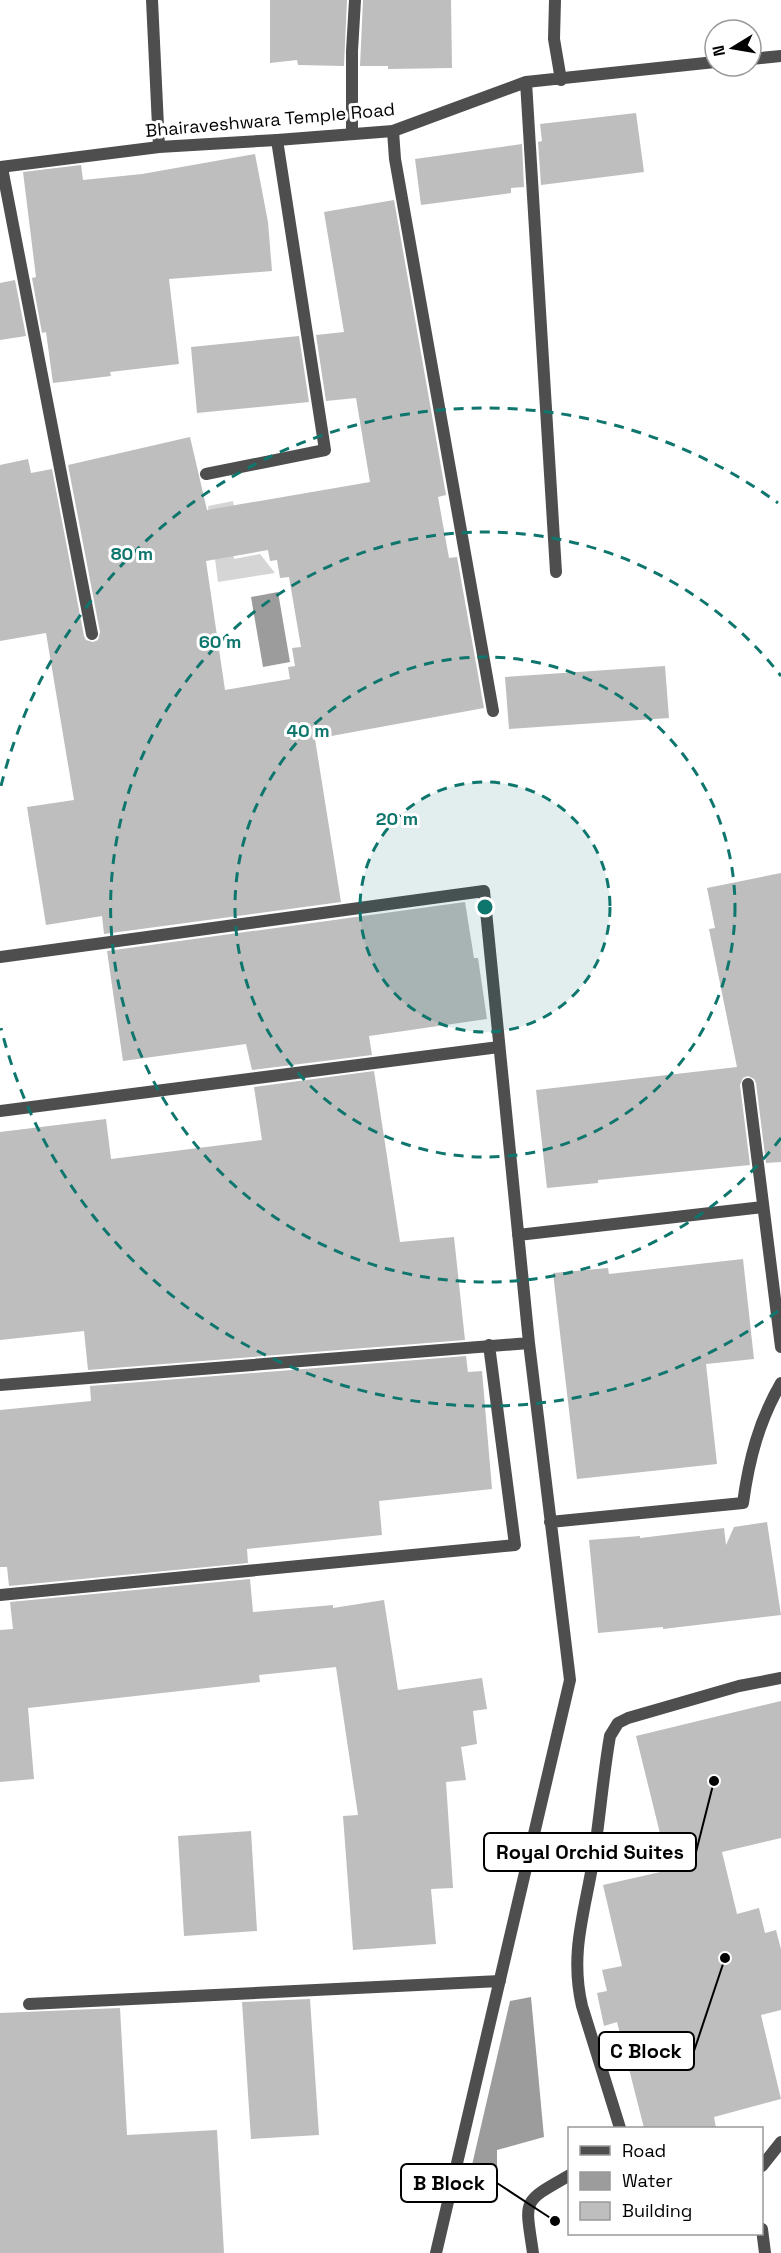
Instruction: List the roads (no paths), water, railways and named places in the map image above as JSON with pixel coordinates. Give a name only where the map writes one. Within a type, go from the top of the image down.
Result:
[{"type":"street","points":[[152,0],[159,147]]},
{"type":"street","points":[[352,133],[352,51],[355,0]]},
{"type":"street","points":[[555,0],[554,39],[561,80]]},
{"type":"street","points":[[763,58],[781,56]]},
{"type":"street","name":"Bhairaveshwara Temple Road","points":[[1,167],[159,147],[277,141],[393,131],[526,82],[703,63]]},
{"type":"street","points":[[526,82],[556,572]]},
{"type":"street","points":[[393,131],[395,159],[493,711]]},
{"type":"street","points":[[206,474],[326,450],[277,141]]},
{"type":"street","points":[[1,167],[93,634]]},
{"type":"street","points":[[0,957],[484,891],[529,1343],[570,1680],[436,2253]]},
{"type":"street","points":[[0,1111],[499,1047]]},
{"type":"street","points":[[748,1084],[781,1347]]},
{"type":"street","points":[[518,1235],[762,1207]]},
{"type":"street","points":[[0,1385],[529,1343]]},
{"type":"street","points":[[0,1595],[515,1545],[489,1345]]},
{"type":"street","points":[[550,1522],[743,1503],[755,1439],[767,1407],[781,1383]]},
{"type":"street","points":[[620,2127],[577,1986],[576,1952],[593,1857],[610,1736],[618,1723],[628,1718],[739,1686],[781,1678]]},
{"type":"street","points":[[29,2004],[500,1981]]},
{"type":"street","points":[[763,2165],[781,2142]]},
{"type":"street","points":[[533,2253],[527,2215],[528,2205],[533,2196],[568,2176]]},
{"type":"street","points":[[763,2235],[765,2253]]},
{"type":"water","points":[[278,592],[290,662],[263,667],[251,597]]},
{"type":"water","points":[[531,1997],[544,2137],[497,2150],[497,2168],[469,2178],[510,2001]]},
{"type":"place","name":"Royal Orchid Suites","points":[[714,1781]]},
{"type":"place","name":"C Block","points":[[725,1958]]},
{"type":"place","name":"B Block","points":[[555,2221]]}]
